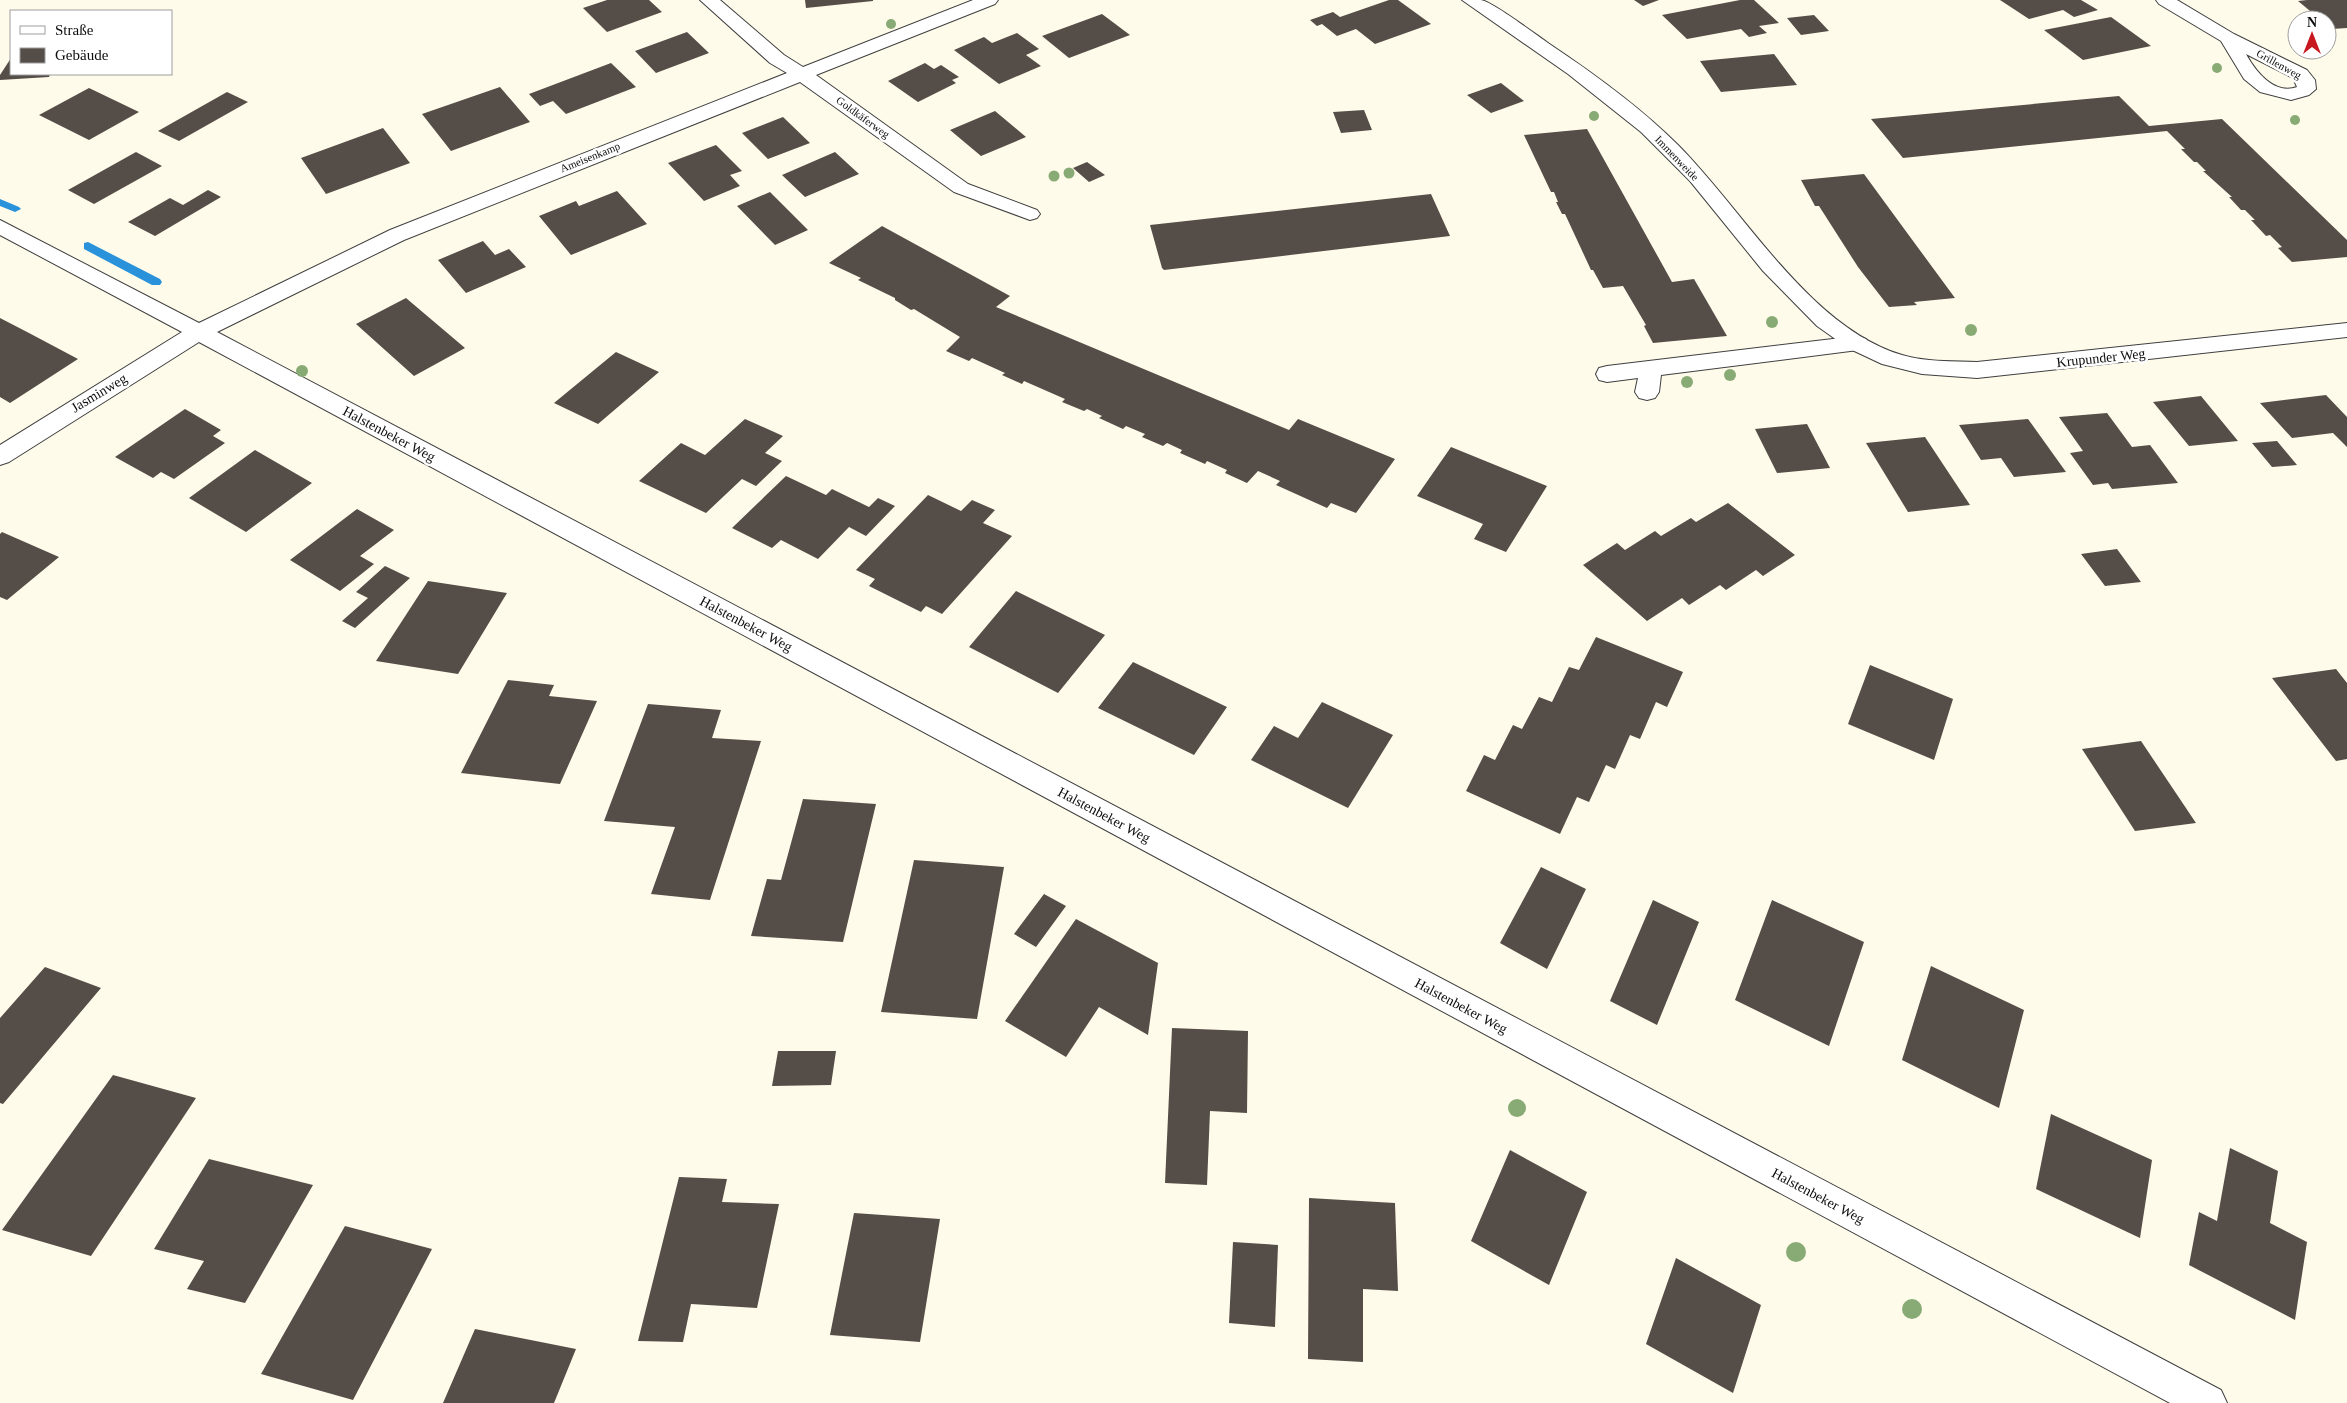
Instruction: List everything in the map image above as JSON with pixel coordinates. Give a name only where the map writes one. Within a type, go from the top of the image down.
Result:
[{"type":"street","name":"Goldkäferweg","points":[[709,0],[776,59],[961,188],[1030,214]]},
{"type":"street","name":"Ameisenkamp","points":[[199,332],[397,235],[989,0]]},
{"type":"street","name":"Immenweide","points":[[1470,0],[1583,75],[1632,114],[1671,150],[1792,289],[1822,318],[1858,344]]},
{"type":"street","points":[[2165,0],[2228,38]]},
{"type":"street","name":"Halstenbeker Weg","points":[[0,226],[2208,1403]]},
{"type":"street","name":"Krupunder Weg","points":[[1858,344],[1892,359],[1934,368],[1976,370],[2347,330]]},
{"type":"street","name":"Jasminweg","points":[[0,456],[199,332]]},
{"type":"street","points":[[1607,374],[1858,344]]},
{"type":"street","points":[[1647,392],[1651,369]]},
{"type":"building","points":[[607,0],[649,0],[662,12],[607,32],[583,8]]},
{"type":"building","points":[[805,0],[873,0],[873,1],[806,8]]},
{"type":"building","points":[[1389,0],[1398,0],[1431,24],[1375,44],[1356,29],[1337,36],[1322,24],[1317,26],[1310,20],[1333,12],[1340,17]]},
{"type":"building","points":[[1634,0],[1659,0],[1643,6]]},
{"type":"building","points":[[1740,0],[1754,0],[1779,23],[1759,26],[1767,33],[1749,37],[1741,29],[1687,39],[1662,15]]},
{"type":"building","points":[[2000,0],[2081,0],[2098,10],[2074,17],[2063,10],[2029,19]]},
{"type":"building","points":[[2347,0],[2347,28],[2337,29],[2337,10],[2309,10],[2298,1]]},
{"type":"building","points":[[1102,14],[1130,35],[1069,58],[1042,36]]},
{"type":"building","points":[[1814,15],[1829,31],[1801,35],[1787,18]]},
{"type":"building","points":[[2111,17],[2151,46],[2083,60],[2044,30]]},
{"type":"building","points":[[687,32],[709,53],[656,73],[635,51]]},
{"type":"building","points":[[1017,33],[1039,49],[1026,55],[1041,66],[999,84],[954,50],[984,37],[992,43]]},
{"type":"building","points":[[1774,54],[1797,85],[1721,92],[1700,61]]},
{"type":"building","points":[[10,60],[10,75],[50,75],[49,77],[0,80],[0,75]]},
{"type":"building","points":[[611,63],[636,87],[566,114],[553,101],[540,106],[529,94]]},
{"type":"building","points":[[925,63],[934,69],[941,65],[959,77],[952,80],[956,83],[918,102],[888,81]]},
{"type":"building","points":[[1501,83],[1524,101],[1491,113],[1467,95]]},
{"type":"building","points":[[500,87],[530,122],[451,151],[422,114]]},
{"type":"building","points":[[89,88],[139,112],[89,140],[39,115]]},
{"type":"building","points":[[227,92],[248,102],[179,141],[158,131]]},
{"type":"building","points":[[2119,96],[2149,126],[2222,119],[2347,240],[2347,257],[2292,262],[2278,248],[2282,247],[2270,235],[2266,236],[2251,220],[2255,220],[2245,210],[2241,210],[2229,197],[2232,197],[2181,149],[2185,149],[2167,131],[1903,158],[1871,119]]},
{"type":"building","points":[[1364,110],[1372,130],[1341,133],[1333,112]]},
{"type":"building","points":[[995,111],[1026,137],[981,156],[950,130]]},
{"type":"building","points":[[783,117],[810,143],[768,159],[742,133]]},
{"type":"building","points":[[383,128],[410,163],[326,194],[301,158]]},
{"type":"building","points":[[1587,129],[1672,282],[1694,279],[1727,336],[1653,343],[1644,326],[1646,325],[1623,286],[1603,288],[1593,270],[1591,270],[1565,214],[1562,214],[1556,202],[1558,202],[1554,192],[1551,192],[1524,135]]},
{"type":"building","points":[[716,145],[742,171],[730,175],[740,186],[704,201],[668,163]]},
{"type":"building","points":[[136,152],[162,166],[94,204],[68,190]]},
{"type":"building","points":[[835,152],[859,174],[805,197],[782,175]]},
{"type":"building","points":[[1087,162],[1105,175],[1089,182],[1073,168]]},
{"type":"building","points":[[1864,174],[1955,298],[1914,302],[1917,305],[1889,307],[1858,267],[1819,206],[1815,206],[1801,180]]},
{"type":"building","points":[[208,190],[221,197],[155,236],[128,222],[170,198],[183,205]]},
{"type":"building","points":[[617,191],[647,224],[571,255],[539,216],[576,201],[579,206]]},
{"type":"building","points":[[770,192],[808,230],[775,245],[737,206]]},
{"type":"building","points":[[1431,194],[1450,236],[1164,270],[1150,225]]},
{"type":"building","points":[[882,226],[1010,296],[996,307],[1289,430],[1298,419],[1395,459],[1356,513],[1331,503],[1327,508],[1276,485],[1280,481],[1258,471],[1247,483],[1225,473],[1227,470],[1207,461],[1205,464],[1180,453],[1182,450],[1167,443],[1163,446],[1142,437],[1145,434],[1126,426],[1123,429],[1099,418],[1102,416],[1087,409],[1084,411],[1062,402],[1065,399],[1024,381],[1022,384],[1002,375],[1005,373],[972,358],[969,361],[946,351],[960,337],[914,309],[911,310],[895,300],[895,298],[858,280],[861,278],[829,263]]},
{"type":"building","points":[[483,241],[495,255],[509,249],[526,267],[466,293],[438,260]]},
{"type":"building","points":[[406,298],[465,348],[414,376],[356,324]]},
{"type":"building","points":[[0,318],[78,359],[10,403],[0,397]]},
{"type":"building","points":[[616,352],[659,372],[598,424],[554,403]]},
{"type":"building","points":[[2326,395],[2347,417],[2347,447],[2333,433],[2292,438],[2260,403]]},
{"type":"building","points":[[2201,396],[2238,441],[2189,446],[2153,402]]},
{"type":"building","points":[[185,409],[221,430],[213,436],[225,443],[174,479],[161,472],[153,478],[115,457]]},
{"type":"building","points":[[2107,413],[2132,447],[2150,445],[2178,483],[2112,489],[2108,483],[2093,485],[2070,453],[2083,451],[2059,417]]},
{"type":"building","points":[[745,419],[783,436],[765,453],[782,461],[756,486],[742,479],[706,513],[639,481],[681,443],[705,455]]},
{"type":"building","points":[[2028,419],[2066,472],[2014,477],[2001,458],[1981,460],[1959,425]]},
{"type":"building","points":[[1807,424],[1830,468],[1777,473],[1755,429]]},
{"type":"building","points":[[1925,437],[1970,505],[1908,512],[1866,443]]},
{"type":"building","points":[[2277,441],[2297,465],[2272,467],[2252,443]]},
{"type":"building","points":[[1451,447],[1547,486],[1506,552],[1474,539],[1483,524],[1417,496]]},
{"type":"building","points":[[255,450],[312,483],[246,532],[189,498]]},
{"type":"building","points":[[786,476],[826,495],[832,489],[869,507],[878,498],[895,506],[866,536],[849,527],[818,559],[781,540],[772,548],[732,528]]},
{"type":"building","points":[[928,495],[961,511],[972,500],[995,510],[983,523],[1012,536],[942,614],[926,606],[921,612],[869,586],[875,579],[856,570]]},
{"type":"building","points":[[1728,503],[1795,555],[1763,576],[1756,570],[1726,590],[1720,585],[1689,605],[1682,598],[1647,621],[1583,565],[1617,543],[1625,550],[1655,531],[1661,536],[1691,518],[1696,522]]},
{"type":"building","points":[[357,509],[394,530],[360,556],[374,564],[340,591],[290,560]]},
{"type":"building","points":[[2,532],[59,557],[7,600],[0,597],[0,534]]},
{"type":"building","points":[[2117,549],[2141,582],[2105,586],[2081,554]]},
{"type":"building","points":[[385,566],[410,578],[355,628],[342,621],[368,598],[356,592]]},
{"type":"building","points":[[428,581],[507,593],[458,674],[376,661]]},
{"type":"building","points":[[1016,591],[1105,635],[1058,693],[969,647]]},
{"type":"building","points":[[1596,637],[1683,672],[1667,707],[1656,702],[1640,739],[1630,735],[1615,769],[1606,765],[1589,802],[1577,797],[1560,834],[1466,791],[1484,755],[1495,760],[1513,725],[1522,729],[1539,697],[1552,702],[1569,667],[1579,670]]},
{"type":"building","points":[[1133,662],[1227,707],[1194,755],[1098,708]]},
{"type":"building","points":[[1870,665],[1953,699],[1934,760],[1848,724]]},
{"type":"building","points":[[2336,669],[2347,683],[2347,759],[2336,761],[2272,678]]},
{"type":"building","points":[[508,680],[554,685],[549,696],[597,701],[560,784],[461,773]]},
{"type":"building","points":[[1322,702],[1393,735],[1348,808],[1251,760],[1274,726],[1298,738]]},
{"type":"building","points":[[648,704],[721,710],[712,738],[761,741],[710,900],[651,894],[675,827],[604,821]]},
{"type":"building","points":[[2141,741],[2196,823],[2135,831],[2082,749]]},
{"type":"building","points":[[803,799],[876,804],[843,942],[751,936],[767,879],[781,880]]},
{"type":"building","points":[[914,860],[1004,867],[977,1019],[881,1012]]},
{"type":"building","points":[[1541,867],[1586,889],[1547,969],[1500,943]]},
{"type":"building","points":[[1044,894],[1066,906],[1036,947],[1014,934]]},
{"type":"building","points":[[1653,900],[1699,922],[1657,1025],[1610,1001]]},
{"type":"building","points":[[1772,900],[1864,942],[1829,1046],[1735,1000]]},
{"type":"building","points":[[1076,919],[1158,963],[1148,1035],[1099,1007],[1066,1057],[1005,1021]]},
{"type":"building","points":[[1931,966],[2024,1010],[1999,1108],[1902,1060]]},
{"type":"building","points":[[45,967],[101,988],[3,1104],[0,1103],[0,1018]]},
{"type":"building","points":[[1172,1028],[1248,1031],[1247,1113],[1210,1111],[1207,1185],[1165,1183]]},
{"type":"building","points":[[778,1051],[836,1051],[831,1085],[772,1086]]},
{"type":"building","points":[[113,1075],[196,1098],[91,1256],[2,1230]]},
{"type":"building","points":[[2051,1114],[2152,1160],[2140,1238],[2036,1189]]},
{"type":"building","points":[[2230,1148],[2278,1171],[2270,1223],[2307,1242],[2295,1320],[2189,1265],[2199,1212],[2217,1221]]},
{"type":"building","points":[[1510,1150],[1587,1192],[1549,1285],[1471,1241]]},
{"type":"building","points":[[209,1159],[313,1185],[245,1303],[187,1289],[204,1261],[154,1249]]},
{"type":"building","points":[[679,1177],[727,1179],[722,1202],[779,1204],[757,1308],[691,1304],[683,1342],[638,1341]]},
{"type":"building","points":[[1309,1198],[1395,1203],[1398,1291],[1363,1289],[1363,1362],[1308,1359]]},
{"type":"building","points":[[854,1213],[940,1219],[920,1342],[830,1335]]},
{"type":"building","points":[[345,1226],[432,1249],[353,1400],[261,1374]]},
{"type":"building","points":[[1233,1242],[1278,1245],[1275,1327],[1229,1323]]},
{"type":"building","points":[[1676,1258],[1761,1305],[1733,1393],[1646,1344]]},
{"type":"building","points":[[475,1329],[576,1349],[554,1403],[443,1403]]},
{"type":"waterway","points":[[0,202],[15,209]]},
{"type":"waterway","points":[[88,246],[156,282]]}]
